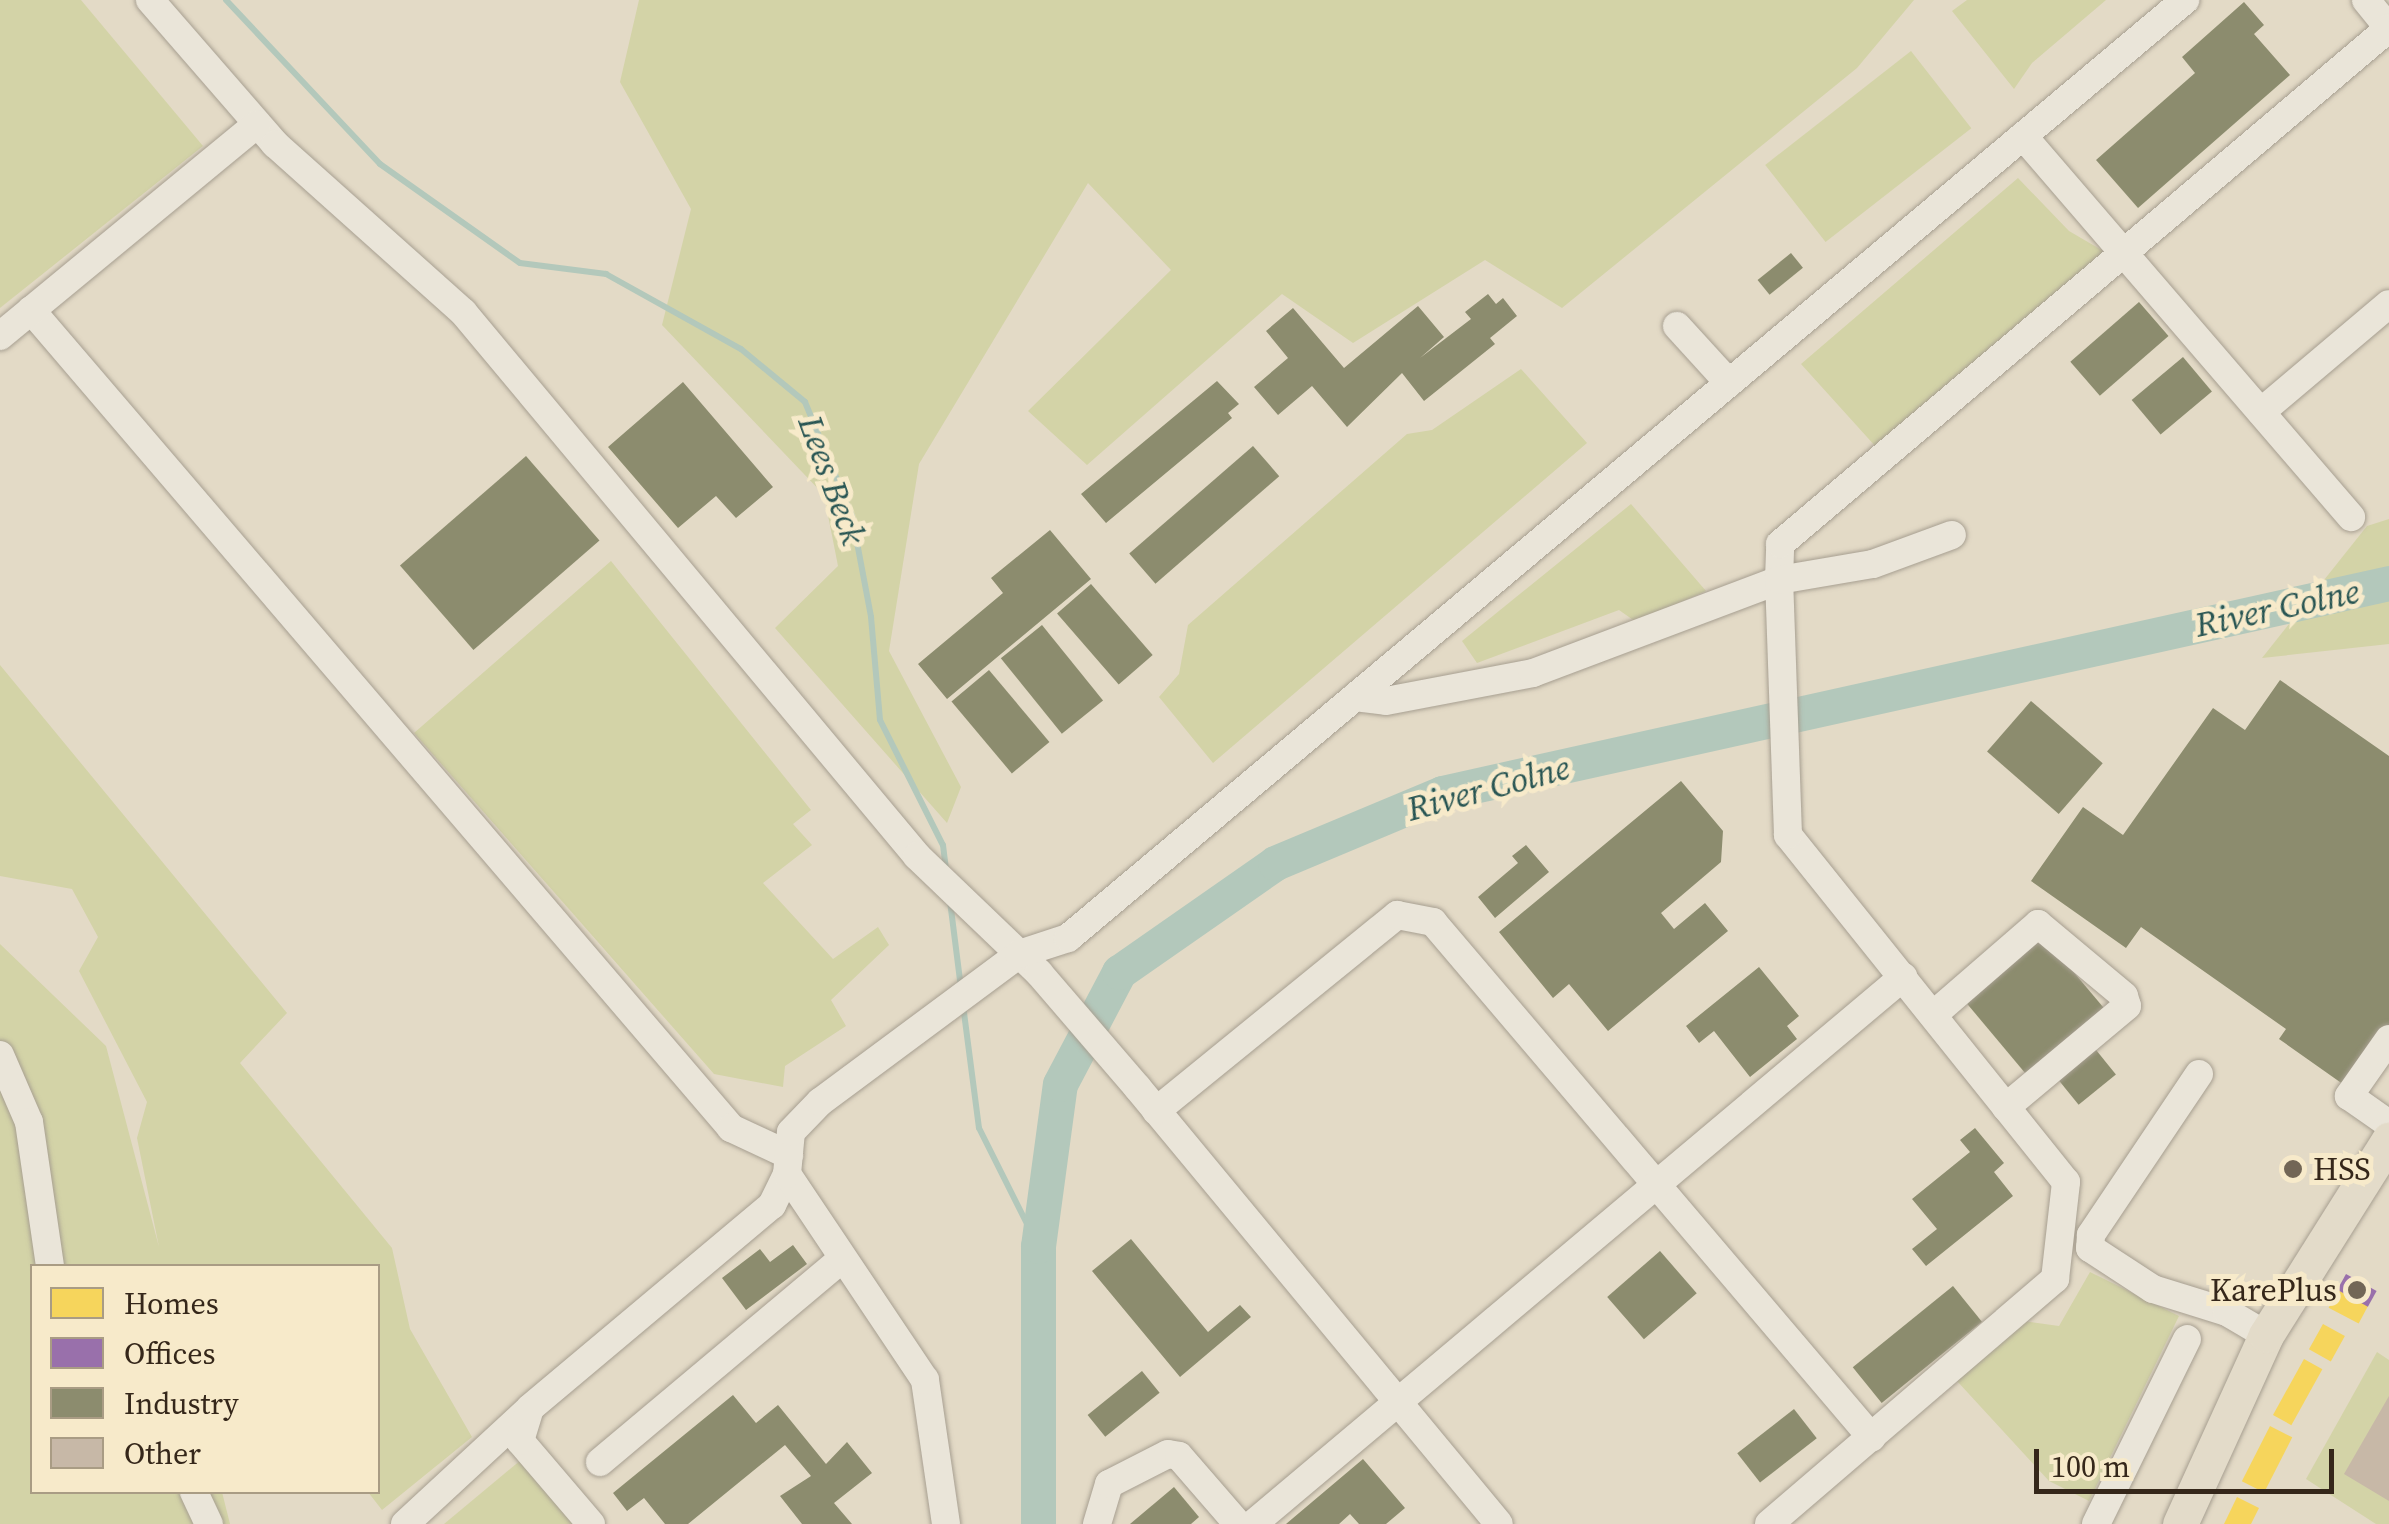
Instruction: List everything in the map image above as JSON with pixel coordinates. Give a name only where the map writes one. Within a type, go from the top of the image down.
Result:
[{"type":"main road","points":[[2180,1524],[2266,1335],[2389,1140]]},
{"type":"lane","points":[[150,0],[258,124],[462,312],[917,856],[1029,964],[1137,1087],[1499,1524]]},
{"type":"lane","points":[[405,1524],[530,1408],[772,1205],[788,1164],[791,1132],[820,1102],[1068,938],[2185,0]]},
{"type":"lane","points":[[1770,1524],[2055,1279],[2066,1182],[1788,835],[1780,544],[2389,28],[2366,0]]},
{"type":"lane","points":[[0,336],[258,124]]},
{"type":"lane","points":[[2023,136],[2351,517]]},
{"type":"lane","points":[[2261,412],[2389,304]]},
{"type":"lane","points":[[31,310],[732,1128],[788,1164],[842,1259],[925,1380],[946,1514],[923,1524]]},
{"type":"lane","points":[[1678,326],[1729,383]]},
{"type":"lane","points":[[1355,697],[1386,701],[1533,673],[1779,580],[1872,564],[1952,535]]},
{"type":"lane","points":[[1156,1111],[1397,916],[1433,922],[1872,1438]]},
{"type":"lane","points":[[1933,1015],[2038,924],[2124,996],[2127,1006],[2006,1107]]},
{"type":"lane","points":[[1252,1524],[1657,1188],[1903,977]]},
{"type":"lane","points":[[2389,1039],[2349,1096],[2389,1124]]},
{"type":"lane","points":[[0,1055],[29,1122],[50,1264]]},
{"type":"lane","points":[[2199,1074],[2091,1236],[2090,1248],[2153,1289],[2227,1312],[2266,1335]]},
{"type":"lane","points":[[600,1462],[842,1259]]},
{"type":"lane","points":[[2096,1524],[2187,1338]]},
{"type":"lane","points":[[530,1408],[520,1441],[592,1524]]},
{"type":"lane","points":[[1098,1524],[1109,1484],[1168,1454],[1179,1456],[1238,1524]]},
{"type":"lane","points":[[195,1494],[208,1524]]},
{"type":"green space","points":[[0,0],[81,0],[203,146],[0,308]]},
{"type":"green space","points":[[639,0],[1914,0],[1857,68],[1562,308],[1485,260],[1353,343],[1282,294],[1087,465],[1028,411],[1171,270],[1088,183],[919,464],[889,651],[961,787],[947,823],[775,628],[838,566],[824,495],[662,325],[691,209],[620,82]]},
{"type":"green space","points":[[1967,0],[2106,0],[2032,63],[2014,89],[1952,11]]},
{"type":"green space","points":[[1911,51],[1971,128],[1826,242],[1765,165]]},
{"type":"green space","points":[[2018,178],[2069,231],[2105,252],[1876,447],[1801,364]]},
{"type":"green space","points":[[1521,369],[1587,443],[1213,763],[1159,697],[1179,674],[1188,625],[1407,434],[1432,430]]},
{"type":"green space","points":[[1631,504],[1706,591],[1636,622],[1619,610],[1477,663],[1462,641]]},
{"type":"green space","points":[[2389,519],[2389,644],[2262,658],[2367,526]]},
{"type":"green space","points":[[611,561],[811,810],[793,824],[812,845],[763,883],[833,959],[878,927],[889,945],[831,1000],[846,1026],[785,1066],[783,1087],[714,1074],[414,733]]},
{"type":"green space","points":[[0,665],[287,1013],[240,1063],[392,1248],[410,1329],[472,1437],[382,1510],[370,1494],[380,1494],[380,1264],[30,1264],[30,1494],[222,1494],[230,1524],[0,1524],[0,944],[106,1046],[159,1247],[137,1138],[147,1102],[79,971],[98,937],[72,889],[0,876]]},
{"type":"green space","points":[[2090,1272],[2179,1316],[2089,1501],[2049,1481],[1957,1381],[2024,1321],[2059,1326]]},
{"type":"green space","points":[[2377,1352],[2389,1360],[2389,1524],[2376,1524],[2306,1479]]},
{"type":"green space","points":[[522,1459],[576,1524],[444,1524]]},
{"type":"building: Homes","points":[[2338,1290],[2368,1306],[2359,1324],[2329,1308]]},
{"type":"building: Homes","points":[[2323,1324],[2345,1336],[2331,1361],[2309,1349]]},
{"type":"building: Homes","points":[[2304,1359],[2322,1369],[2291,1425],[2273,1415]]},
{"type":"building: Homes","points":[[2270,1426],[2292,1437],[2264,1493],[2242,1481]]},
{"type":"building: Homes","points":[[2237,1497],[2259,1508],[2251,1524],[2224,1524]]},
{"type":"building: Offices","name":"KarePlus","points":[[2346,1274],[2377,1291],[2368,1307],[2337,1290]]},
{"type":"building: Industry","points":[[2244,2],[2264,25],[2254,34],[2290,75],[2138,208],[2096,160],[2195,73],[2182,57]]},
{"type":"building: Industry","points":[[1791,253],[1803,268],[1770,295],[1758,280]]},
{"type":"building: Industry","points":[[1488,294],[1496,304],[1503,298],[1517,316],[1490,338],[1495,344],[1424,401],[1402,373],[1347,427],[1312,386],[1278,415],[1254,387],[1288,358],[1266,331],[1293,308],[1344,368],[1418,306],[1444,337],[1420,358],[1471,319],[1465,312]]},
{"type":"building: Industry","points":[[2139,302],[2169,336],[2100,396],[2070,362]]},
{"type":"building: Industry","points":[[2183,357],[2212,391],[2161,435],[2132,400]]},
{"type":"building: Industry","points":[[1217,381],[1239,404],[1228,413],[1232,418],[1106,523],[1081,494]]},
{"type":"building: Industry","points":[[683,382],[773,487],[736,518],[716,496],[678,528],[608,447]]},
{"type":"building: Industry","points":[[1253,446],[1279,476],[1155,584],[1129,554]]},
{"type":"building: Industry","points":[[526,456],[599,541],[473,650],[400,566]]},
{"type":"building: Industry","points":[[1050,530],[1091,579],[947,699],[918,664],[1003,593],[991,578]]},
{"type":"building: Industry","points":[[1091,584],[1153,655],[1119,684],[1057,614]]},
{"type":"building: Industry","points":[[1042,625],[1103,700],[1062,734],[1001,658]]},
{"type":"building: Industry","points":[[989,670],[1049,742],[1012,774],[951,701]]},
{"type":"building: Industry","points":[[2280,680],[2389,756],[2389,1027],[2347,1087],[2279,1039],[2286,1029],[2141,927],[2126,948],[2031,881],[2083,807],[2123,835],[2213,708],[2245,730]]},
{"type":"building: Industry","points":[[2031,701],[2103,763],[2059,814],[1987,752]]},
{"type":"building: Industry","points":[[1681,781],[1723,831],[1721,862],[1661,913],[1674,929],[1705,903],[1728,931],[1608,1031],[1569,984],[1553,998],[1499,932]]},
{"type":"building: Industry","points":[[1526,845],[1549,872],[1495,918],[1478,897],[1518,863],[1512,856]]},
{"type":"building: Industry","points":[[2040,932],[2104,1009],[2026,1074],[1962,998]]},
{"type":"building: Industry","points":[[1759,967],[1799,1016],[1787,1026],[1797,1039],[1750,1077],[1714,1031],[1699,1043],[1686,1026]]},
{"type":"building: Industry","points":[[2092,1045],[2116,1075],[2079,1105],[2055,1075]]},
{"type":"building: Industry","points":[[1975,1128],[2004,1163],[1994,1172],[2013,1196],[1926,1266],[1912,1249],[1937,1229],[1912,1199],[1970,1152],[1960,1140]]},
{"type":"building: Industry","points":[[1131,1239],[1208,1332],[1240,1305],[1251,1317],[1180,1377],[1092,1271]]},
{"type":"building: Industry","points":[[793,1245],[807,1264],[746,1310],[722,1278],[760,1249],[770,1262]]},
{"type":"building: Industry","points":[[1660,1251],[1697,1293],[1644,1339],[1607,1297]]},
{"type":"building: Industry","points":[[1953,1286],[1982,1322],[1882,1403],[1853,1367]]},
{"type":"building: Industry","points":[[1142,1371],[1160,1393],[1105,1437],[1088,1415]]},
{"type":"building: Industry","points":[[733,1395],[756,1423],[778,1405],[826,1464],[847,1442],[872,1473],[834,1503],[852,1524],[802,1524],[780,1496],[811,1476],[785,1445],[688,1524],[665,1524],[644,1498],[627,1511],[613,1493]]},
{"type":"building: Industry","points":[[1794,1409],[1817,1438],[1760,1482],[1737,1453]]},
{"type":"building: Industry","points":[[1363,1459],[1405,1508],[1386,1524],[1359,1524],[1350,1514],[1339,1524],[1286,1524]]},
{"type":"building: Industry","points":[[1174,1487],[1199,1517],[1191,1524],[1130,1524]]},
{"type":"building: Other","points":[[2389,1396],[2389,1501],[2344,1474]]},
{"type":"waterway","name":"Lees Beck","points":[[226,0],[380,164],[520,263],[606,274],[741,349],[805,402],[852,516],[871,617],[880,720],[943,845],[946,869]]},
{"type":"waterway","name":"River Colne","points":[[1038,1524],[1038,1246],[1060,1084],[1119,972],[1275,863],[1442,793],[2389,583]]},
{"type":"waterway","name":"Lees Beck","points":[[950,901],[961,988]]},
{"type":"waterway","name":"Lees Beck","points":[[963,1005],[979,1128],[1038,1246]]},
{"type":"place","name":"HSS","points":[[2293,1169]]},
{"type":"place","name":"KarePlus","points":[[2357,1290]]}]
